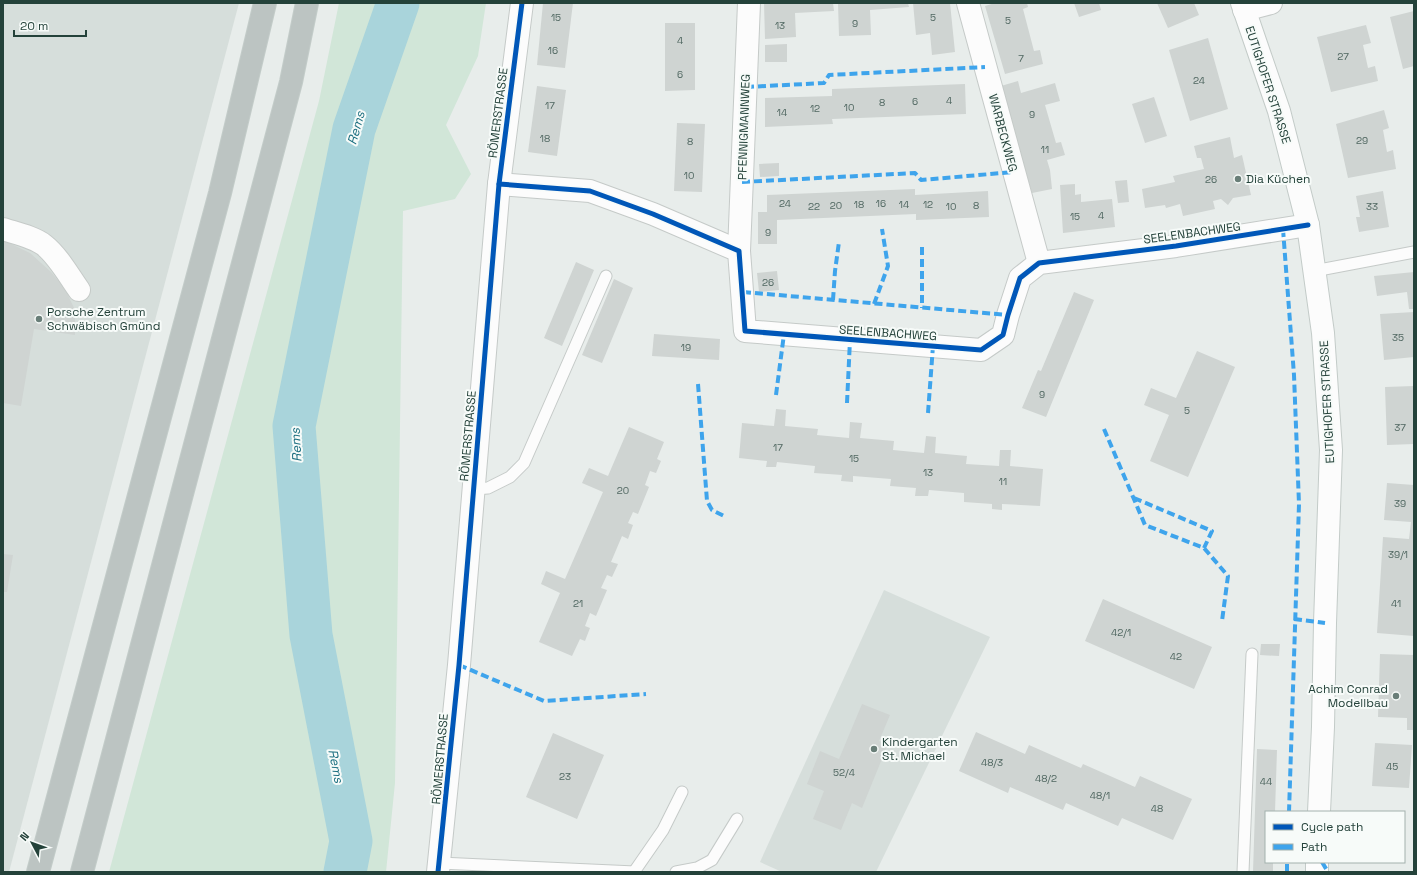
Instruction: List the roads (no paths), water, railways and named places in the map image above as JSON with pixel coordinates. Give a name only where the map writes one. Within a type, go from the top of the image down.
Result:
[{"type":"highway","points":[[38,872],[220,193],[266,3]]},
{"type":"highway","points":[[82,872],[287,98],[307,3]]},
{"type":"street","name":"RÖMERSTRASSE","points":[[439,868],[459,665],[499,184],[522,3]]},
{"type":"street","name":"PFENNIGMANNWEG","points":[[739,251],[749,3]]},
{"type":"street","name":"WARBECKWEG","points":[[968,3],[1039,263]]},
{"type":"street","points":[[1243,7],[1271,3]]},
{"type":"street","name":"EUTIGHOFER STRASSE","points":[[1243,7],[1279,111],[1308,225],[1323,333],[1331,450],[1319,811]]},
{"type":"street","points":[[499,184],[590,191],[653,214],[739,251]]},
{"type":"street","name":"SEELENBACHWEG","points":[[739,251],[745,331],[981,350],[1003,335],[1020,278],[1039,263],[1176,246],[1308,225]]},
{"type":"street","points":[[3,229],[24,235],[44,245],[80,290]]},
{"type":"lane","points":[[1314,271],[1414,252]]},
{"type":"lane","points":[[474,489],[488,488],[510,477],[524,463],[606,276]]},
{"type":"lane","points":[[1243,872],[1252,654]]},
{"type":"lane","points":[[439,868],[635,872],[663,830],[682,792]]},
{"type":"lane","points":[[676,872],[697,868],[712,860],[737,819]]},
{"type":"waterway","name":"Rems","points":[[345,872],[351,841],[311,635],[294,426],[354,129],[398,3]]},
{"type":"place","name":"Dia Küchen","points":[[1238,179]]},
{"type":"place","name":"Porsche Zentrum Schwäbisch Gmünd","points":[[39,319]]},
{"type":"place","name":"Achim Conrad Modellbau","points":[[1396,696]]},
{"type":"place","name":"Kindergarten St. Michael","points":[[874,749]]}]
